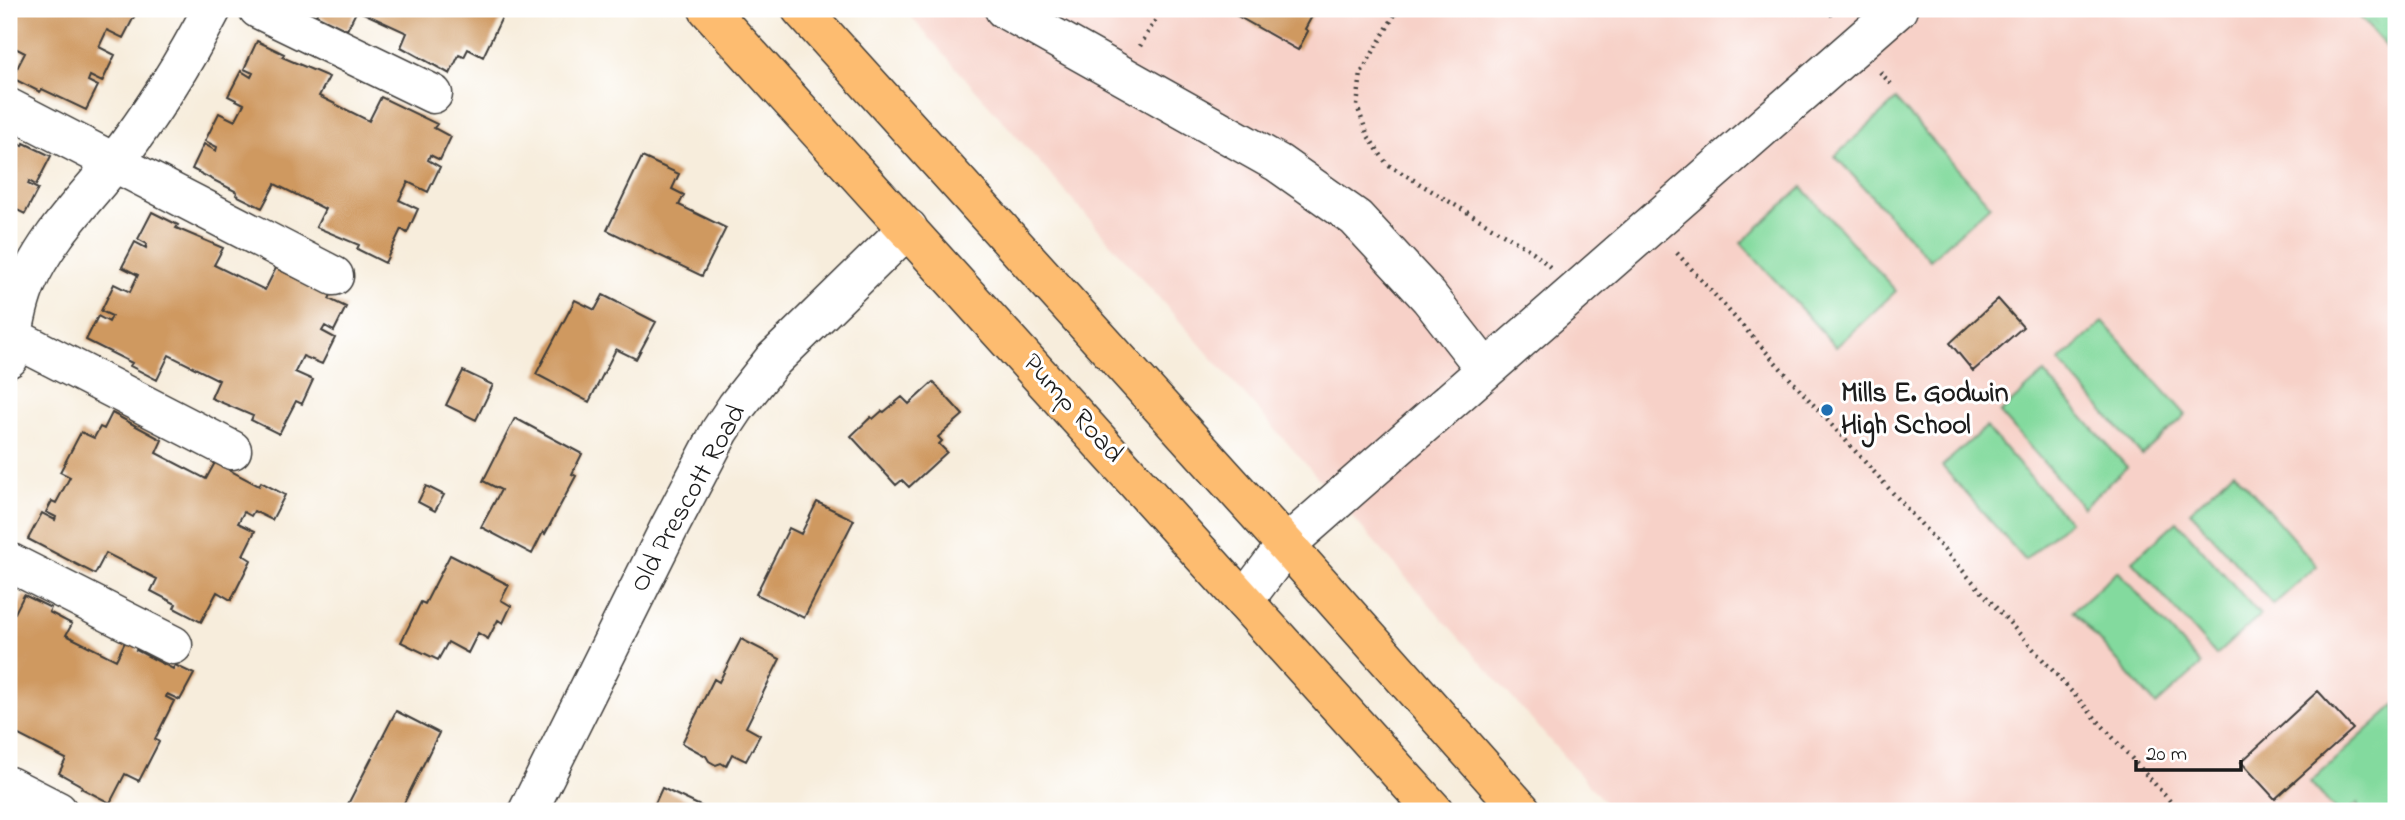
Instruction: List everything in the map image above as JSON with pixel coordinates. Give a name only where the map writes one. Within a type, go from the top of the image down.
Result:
[{"type":"main road","name":"Pump Road","points":[[708,9],[1434,811]]},
{"type":"main road","points":[[801,9],[1286,545],[1522,811]]},
{"type":"street","points":[[212,9],[153,108],[114,163],[56,233],[34,269],[25,287],[10,343],[232,450]]},
{"type":"street","points":[[258,9],[433,94]]},
{"type":"street","points":[[1004,9],[1278,163],[1356,218],[1429,296],[1486,370]]},
{"type":"street","points":[[1244,601],[1286,545],[1650,226],[1840,36],[1898,9]]},
{"type":"street","points":[[9,108],[334,276]]},
{"type":"street","name":"Old Prescott Road","points":[[528,811],[669,528],[725,423],[772,360],[908,228]]},
{"type":"street","points":[[9,562],[173,645]]},
{"type":"street","points":[[9,786],[58,811]]},
{"type":"path","points":[[1138,49],[1162,9]]},
{"type":"path","points":[[1398,9],[1361,73],[1357,106],[1368,136],[1387,164],[1533,252],[1556,273]]},
{"type":"path","points":[[1826,9],[1834,17],[1840,36],[1892,85]]},
{"type":"path","points":[[1650,226],[2179,811]]},
{"type":"shaded area","name":"Mills E. Godwin High School","points":[[904,9],[2396,9],[2396,811],[1612,811]]},
{"type":"green space","points":[[2353,9],[2396,9],[2396,58]]},
{"type":"green space","points":[[1896,100],[1990,205],[1930,260],[1835,156]]},
{"type":"green space","points":[[1802,187],[1896,291],[1836,347],[1741,243]]},
{"type":"green space","points":[[2103,322],[2186,415],[2142,455],[2059,361]]},
{"type":"green space","points":[[2044,373],[2127,467],[2083,507],[2000,413]]},
{"type":"green space","points":[[1986,427],[2069,521],[2025,560],[1942,466]]},
{"type":"green space","points":[[2234,471],[2317,566],[2273,605],[2190,511]]},
{"type":"green space","points":[[2177,521],[2260,615],[2216,655],[2132,561]]},
{"type":"green space","points":[[2118,571],[2201,665],[2156,705],[2073,611]]},
{"type":"green space","points":[[2396,704],[2396,811],[2358,811],[2358,803],[2347,811],[2336,811],[2310,782]]},
{"type":"building","points":[[9,9],[127,9],[136,13],[123,38],[107,30],[99,47],[115,55],[102,82],[90,76],[88,81],[98,86],[86,110],[12,78],[25,53],[9,45]]},
{"type":"building","points":[[319,9],[494,9],[504,13],[483,57],[468,49],[464,57],[459,55],[450,74],[401,47],[407,33],[357,10],[347,30],[316,15]]},
{"type":"building","points":[[1225,9],[1316,9],[1298,50]]},
{"type":"building","points":[[257,41],[284,54],[282,57],[329,77],[319,96],[369,121],[381,97],[437,124],[434,128],[451,137],[440,160],[430,155],[428,160],[440,167],[428,192],[408,182],[399,200],[418,209],[407,233],[401,229],[385,263],[357,249],[359,245],[316,227],[325,209],[275,184],[262,208],[192,169],[204,144],[216,151],[217,147],[205,141],[219,113],[235,121],[244,104],[228,96],[241,71],[251,77],[253,73],[244,69]]},
{"type":"building","points":[[9,139],[51,156],[36,185],[29,181],[28,184],[38,189],[25,214],[9,206]]},
{"type":"building","points":[[642,157],[679,174],[672,189],[684,195],[679,205],[726,228],[702,276],[607,230]]},
{"type":"building","points":[[152,212],[178,225],[176,228],[223,248],[214,265],[265,290],[276,268],[331,295],[329,299],[346,307],[334,331],[325,326],[322,331],[335,338],[322,364],[303,356],[295,372],[313,380],[302,404],[296,401],[279,434],[251,420],[253,416],[211,398],[219,380],[169,355],[157,380],[130,366],[132,363],[86,340],[98,316],[109,322],[112,316],[101,311],[114,284],[130,292],[138,275],[122,267],[135,242],[146,248],[147,244],[138,239]]},
{"type":"building","points":[[603,295],[656,322],[636,359],[616,349],[589,402],[536,374],[575,300],[595,310]]},
{"type":"building","points":[[1998,299],[2023,327],[1973,371],[1950,343]]},
{"type":"building","points":[[463,371],[493,385],[476,420],[446,405]]},
{"type":"building","points":[[933,382],[963,415],[938,437],[942,441],[939,444],[947,452],[909,487],[902,480],[896,485],[851,436],[871,417],[873,419],[884,412],[902,397],[909,404]]},
{"type":"building","points":[[112,413],[162,440],[156,453],[206,479],[217,459],[229,466],[227,469],[259,486],[261,482],[285,495],[272,520],[254,511],[251,516],[244,512],[238,523],[255,531],[243,555],[251,560],[231,600],[217,592],[201,622],[174,608],[176,604],[151,591],[157,579],[106,553],[95,574],[28,539],[42,513],[55,520],[56,517],[46,512],[52,501],[56,503],[70,477],[60,472],[81,432],[94,438],[100,427],[104,429]]},
{"type":"building","points":[[515,418],[582,454],[572,474],[576,476],[532,554],[481,527],[501,490],[483,481]]},
{"type":"building","points":[[426,486],[444,495],[435,511],[418,502]]},
{"type":"building","points":[[817,502],[854,520],[804,618],[756,594],[789,528],[801,534]]},
{"type":"building","points":[[450,555],[509,585],[501,600],[511,606],[503,623],[498,620],[488,639],[478,633],[468,653],[448,642],[438,660],[401,642],[421,602],[425,604]]},
{"type":"building","points":[[24,595],[51,608],[49,612],[72,624],[66,635],[116,660],[126,640],[138,646],[136,650],[173,669],[175,665],[194,674],[180,700],[167,694],[166,697],[174,701],[155,739],[159,742],[139,781],[125,774],[110,803],[59,773],[66,759],[17,734],[9,750],[9,613],[15,613]]},
{"type":"building","points":[[741,639],[780,659],[746,727],[760,735],[746,761],[732,754],[726,766],[721,763],[716,765],[706,756],[682,743],[714,679],[719,682]]},
{"type":"building","points":[[2318,691],[2353,729],[2275,799],[2241,762]]},
{"type":"building","points":[[396,711],[439,733],[400,811],[362,811],[348,804]]},
{"type":"building","points":[[662,788],[711,811],[647,811],[649,808],[652,810]]},
{"type":"place","name":"Mills E. Godwin High School","points":[[1827,410]]}]
